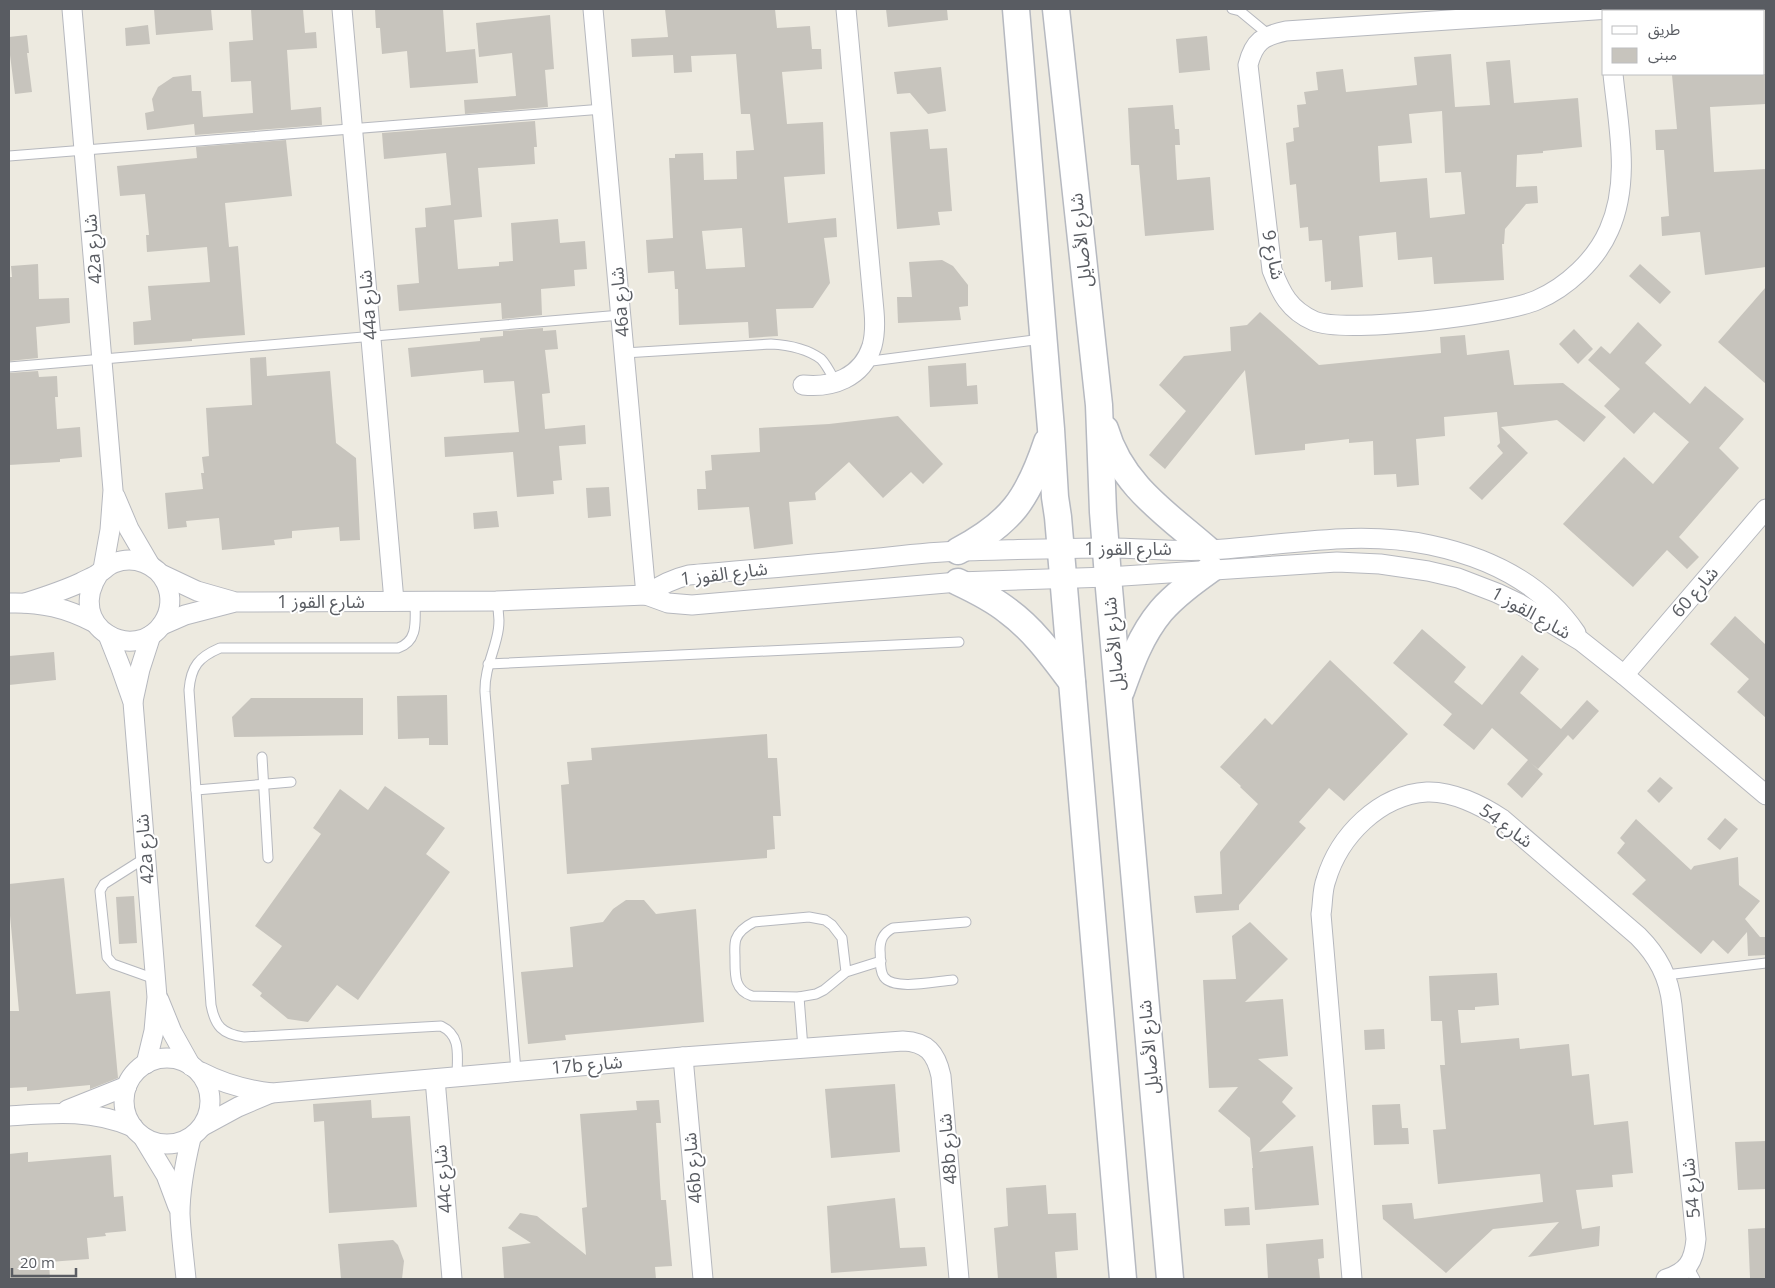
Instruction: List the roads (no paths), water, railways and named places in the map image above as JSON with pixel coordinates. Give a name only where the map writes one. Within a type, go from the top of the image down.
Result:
[{"type":"main road","points":[[1016,9],[1123,1279]]},
{"type":"main road","name":"شارع الأصايل","points":[[1056,9],[1099,405],[1103,512],[1108,576],[1170,1279]]},
{"type":"main road","points":[[1099,405],[1106,432],[1117,458],[1132,481],[1210,560],[1160,612],[1146,632],[1136,651],[1118,698]]},
{"type":"main road","points":[[958,551],[981,539],[996,528],[1016,506],[1032,482],[1051,429]]},
{"type":"main road","points":[[958,582],[986,596],[1019,620],[1050,652],[1072,682]]},
{"type":"street","name":"42a شارع","points":[[72,9],[113,490],[110,530],[101,571]]},
{"type":"street","name":"44a شارع","points":[[342,9],[394,601]]},
{"type":"street","name":"46a شارع","points":[[593,9],[646,595]]},
{"type":"street","points":[[803,385],[820,387],[836,383],[850,376],[864,362],[872,347],[875,329],[846,9]]},
{"type":"street","points":[[1269,35],[1286,31],[1561,10],[1608,10]]},
{"type":"street","name":"شارع 9","points":[[1269,35],[1258,42],[1251,52],[1248,65],[1272,270],[1280,291],[1294,309],[1314,321],[1336,326],[1403,322],[1506,310],[1538,300],[1566,283],[1592,257],[1609,231],[1618,201],[1622,170],[1613,75]]},
{"type":"street","name":"42a شارع","points":[[113,490],[129,529],[156,570]]},
{"type":"street","name":"شارع 60","points":[[1624,675],[1766,509]]},
{"type":"street","name":"شارع القوز 1","points":[[156,630],[185,615],[236,602],[496,600],[646,595],[668,603],[692,604],[958,582],[1108,576],[1340,538],[1381,538],[1428,544],[1468,555],[1508,571],[1531,586],[1551,604],[1567,620],[1581,640]]},
{"type":"street","name":"شارع القوز 1","points":[[646,595],[666,582],[689,575],[958,551],[1106,548],[1210,560],[1380,564],[1428,571],[1458,578],[1497,592],[1581,640],[1766,796]]},
{"type":"street","points":[[126,560],[139,561],[156,570],[166,584],[170,594],[167,616],[156,630],[140,639],[129,641],[118,640],[61,608],[43,604],[17,603],[63,590],[114,563],[126,560]]},
{"type":"street","name":"شارع القوز 1","points":[[156,570],[197,591],[236,602]]},
{"type":"street","points":[[101,571],[92,584],[89,597],[90,611],[101,629]]},
{"type":"street","name":"42a شارع","points":[[101,629],[121,668],[133,702],[157,988],[154,1030],[146,1064]]},
{"type":"street","name":"42a شارع","points":[[133,702],[140,669],[156,630]]},
{"type":"street","name":"شارع 54","points":[[1352,1279],[1321,914],[1325,880],[1340,847],[1364,819],[1395,798],[1428,792],[1458,797],[1487,809],[1502,819],[1638,936],[1649,947],[1666,975],[1672,1005],[1696,1239],[1691,1273],[1666,1279]]},
{"type":"street","name":"42a شارع","points":[[157,988],[172,1032],[196,1069]]},
{"type":"street","name":"17b شارع","points":[[196,1069],[218,1081],[236,1087],[272,1093],[683,1057],[902,1041]]},
{"type":"street","name":"48b شارع","points":[[902,1041],[912,1041],[924,1046],[933,1054],[941,1076],[960,1279]]},
{"type":"street","name":"46b شارع","points":[[683,1057],[703,1279]]},
{"type":"street","points":[[180,1215],[166,1175],[127,1118],[125,1107],[124,1096],[127,1086],[135,1073],[146,1064],[161,1059],[177,1059],[196,1069],[207,1085],[210,1098],[209,1111],[197,1132],[183,1177],[180,1215],[186,1279]]},
{"type":"street","name":"44c شارع","points":[[435,1079],[452,1279]]},
{"type":"street","points":[[61,1112],[127,1086]]},
{"type":"street","name":"17b شارع","points":[[197,1132],[238,1107],[272,1093]]},
{"type":"street","points":[[9,1116],[61,1112],[105,1117],[138,1132],[158,1144],[175,1144],[197,1132]]},
{"type":"lane","points":[[1232,9],[1240,11],[1269,35]]},
{"type":"lane","points":[[9,156],[602,110]]},
{"type":"lane","points":[[9,367],[621,315]]},
{"type":"lane","points":[[864,362],[1043,339]]},
{"type":"lane","points":[[624,353],[771,344],[789,345],[806,351],[822,360],[836,383]]},
{"type":"lane","points":[[496,600],[499,611],[499,628],[496,644],[488,664],[485,692],[516,1071]]},
{"type":"lane","points":[[415,601],[414,635],[405,646],[398,648],[220,648],[207,653],[197,663],[190,676],[189,690],[211,1005],[213,1018],[220,1028],[231,1035],[244,1037],[441,1026],[449,1030],[454,1036],[457,1045],[457,1077]]},
{"type":"lane","points":[[488,664],[960,642]]},
{"type":"lane","points":[[262,757],[268,858]]},
{"type":"lane","points":[[196,790],[291,782]]},
{"type":"lane","points":[[145,858],[104,884],[100,891],[107,957],[114,964],[157,988]]},
{"type":"lane","points":[[846,972],[842,938],[832,925],[825,920],[809,917],[762,921],[746,926],[736,938],[734,946],[735,976],[740,989],[745,994],[752,996],[799,997],[816,994],[824,990],[846,972],[881,961]]},
{"type":"lane","points":[[953,980],[896,984],[884,977],[880,944],[884,934],[893,928],[966,922]]},
{"type":"lane","points":[[1666,975],[1766,963]]},
{"type":"lane","points":[[799,997],[804,1048]]}]
